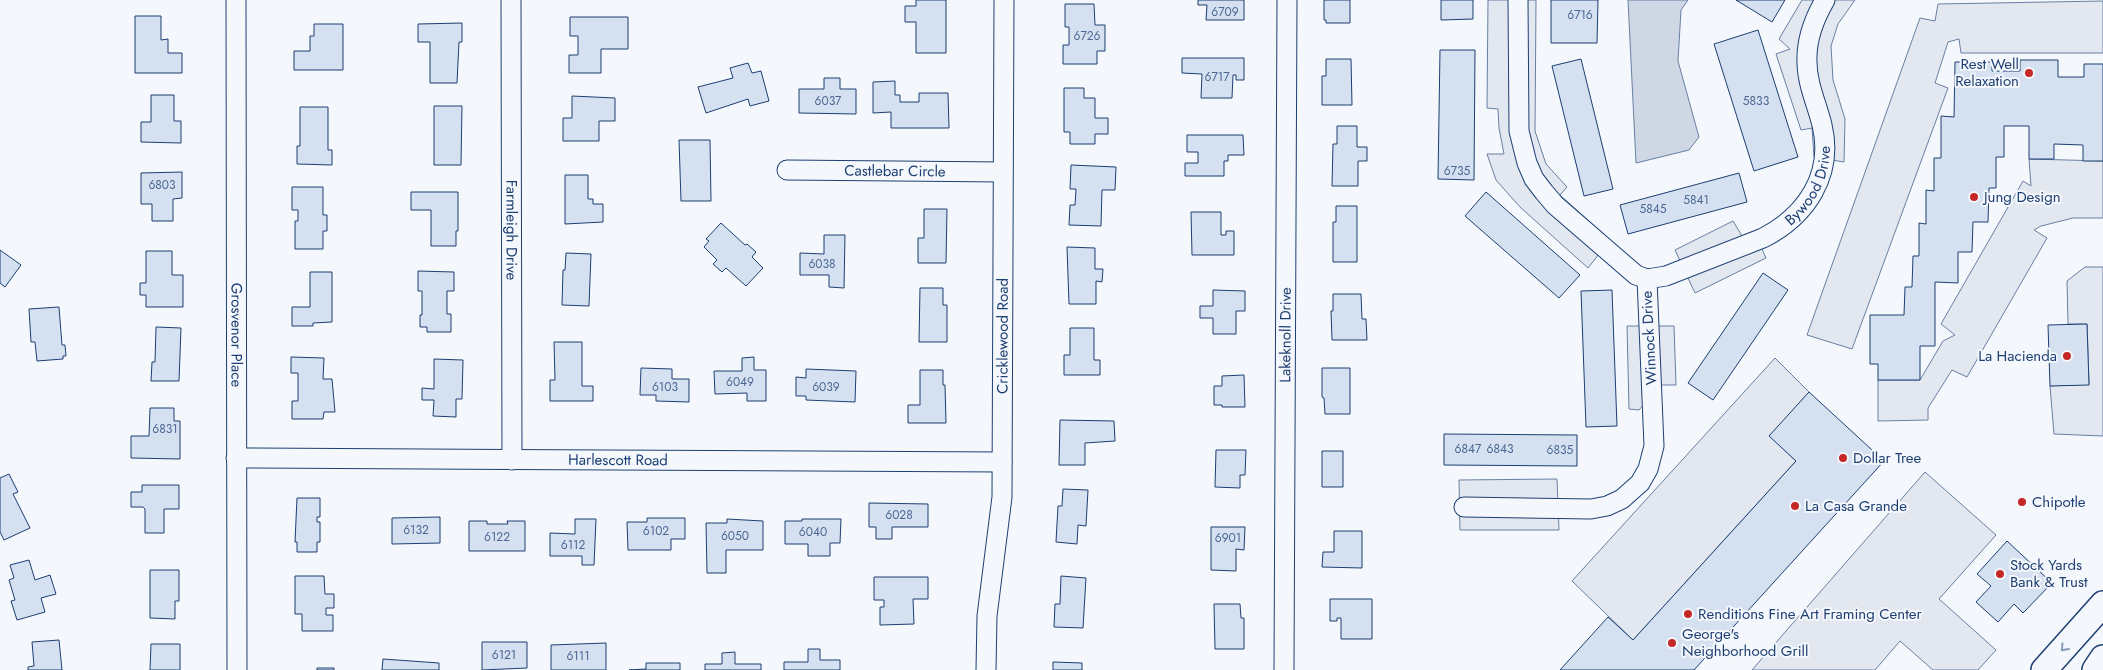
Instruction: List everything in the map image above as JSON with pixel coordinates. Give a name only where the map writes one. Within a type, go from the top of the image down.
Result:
[{"type":"main road","points":[[2044,670],[2103,604]]},
{"type":"main road","points":[[2095,670],[2103,658]]},
{"type":"street","name":"Grosvenor Place","points":[[236,0],[237,670]]},
{"type":"street","name":"Farmleigh Drive","points":[[511,0],[512,460]]},
{"type":"street","name":"Cricklewood Road","points":[[986,670],[986,631],[1002,497],[1004,0]]},
{"type":"street","name":"Lakeknoll Drive","points":[[1284,670],[1286,0]]},
{"type":"street","name":"Winnock Drive","points":[[1464,507],[1591,509],[1622,500],[1640,483],[1651,461],[1654,446],[1647,279],[1632,272],[1555,205],[1530,171],[1524,156],[1519,131],[1518,0]]},
{"type":"street","name":"Bywood Drive","points":[[1647,279],[1666,276],[1763,238],[1791,220],[1812,196],[1822,173],[1825,148],[1822,124],[1808,75],[1807,50],[1812,28],[1825,0]]},
{"type":"street","name":"Castlebar Circle","points":[[787,170],[1003,172]]},
{"type":"street","name":"Harlescott Road","points":[[236,458],[1002,462]]},
{"type":"shaded area","points":[[1488,0],[1536,0],[1535,131],[1546,164],[1567,187],[1560,195],[1610,240],[1588,268],[1520,207],[1496,180],[1487,154],[1504,154],[1499,128],[1498,109],[1487,108]]},
{"type":"shaded area","points":[[1628,0],[1688,0],[1681,10],[1678,61],[1699,137],[1689,150],[1636,163]]},
{"type":"shaded area","points":[[1802,0],[1855,0],[1838,24],[1831,46],[1833,80],[1845,119],[1844,162],[1814,157],[1812,128],[1801,130],[1776,54],[1790,49],[1779,39]]},
{"type":"shaded area","points":[[2103,1],[2103,53],[1961,53],[1959,39],[1948,42],[1935,83],[1948,88],[1852,349],[1807,335],[1920,18],[1935,21],[1938,4]]},
{"type":"shaded area","points":[[2029,159],[2103,161],[2103,218],[2073,218],[2041,226],[2034,230],[2047,238],[1967,377],[1952,370],[1928,408],[1928,420],[1878,421],[1878,380],[1920,380],[1943,341],[1955,335],[1941,324],[2023,181],[2031,186]]},
{"type":"shaded area","points":[[1733,221],[1742,236],[1754,231],[1766,258],[1695,293],[1675,250]]},
{"type":"shaded area","points":[[2085,267],[2103,267],[2103,436],[2054,434],[2050,386],[2089,384],[2087,324],[2068,324],[2067,281]]},
{"type":"shaded area","points":[[1627,326],[1674,326],[1676,385],[1660,385],[1639,410],[1629,409]]},
{"type":"shaded area","points":[[1775,358],[1809,392],[1770,436],[1796,461],[1633,640],[1572,581]]},
{"type":"shaded area","points":[[1925,472],[1996,535],[1939,599],[1996,650],[1978,670],[1933,670],[1900,641],[1875,670],[1752,670]]},
{"type":"shaded area","points":[[1557,479],[1559,530],[1460,530],[1459,480]]},
{"type":"building","points":[[916,0],[946,0],[946,53],[916,53],[916,22],[905,22],[905,6],[916,6]]},
{"type":"building","points":[[1198,0],[1244,0],[1244,20],[1206,20],[1207,5],[1198,5]]},
{"type":"building","points":[[1324,0],[1350,0],[1350,23],[1326,23],[1326,20],[1324,20]]},
{"type":"building","points":[[1441,0],[1473,0],[1473,19],[1441,20]]},
{"type":"building","points":[[1551,0],[1598,0],[1597,43],[1551,43]]},
{"type":"building","points":[[1736,0],[1785,0],[1772,22]]},
{"type":"building","points":[[1065,4],[1094,4],[1095,25],[1105,25],[1105,51],[1097,51],[1097,64],[1063,64],[1063,45],[1069,45],[1069,27],[1065,27]]},
{"type":"building","points":[[135,16],[161,16],[161,40],[168,39],[168,53],[182,53],[182,73],[135,73]]},
{"type":"building","points":[[570,17],[628,17],[628,49],[601,49],[601,73],[569,73],[569,55],[578,55],[578,36],[570,36]]},
{"type":"building","points":[[462,23],[462,42],[459,42],[457,83],[430,83],[430,42],[418,42],[418,24]]},
{"type":"building","points":[[314,24],[343,24],[343,70],[294,70],[294,51],[310,51],[310,36],[314,36]]},
{"type":"building","points":[[1758,30],[1798,157],[1754,171],[1714,44]]},
{"type":"building","points":[[1440,50],[1475,50],[1474,180],[1438,179]]},
{"type":"building","points":[[1182,58],[1244,58],[1244,80],[1236,80],[1236,75],[1233,75],[1232,98],[1201,98],[1202,74],[1182,73]]},
{"type":"building","points":[[1326,59],[1351,59],[1352,105],[1322,105],[1322,76],[1326,76]]},
{"type":"building","points":[[1581,59],[1613,189],[1584,196],[1552,66]]},
{"type":"building","points":[[2020,60],[2058,60],[2058,77],[2084,77],[2084,64],[2103,64],[2103,161],[2083,161],[2083,145],[2054,144],[2054,159],[2029,159],[2029,126],[2004,126],[2004,157],[1996,157],[1996,188],[1989,188],[1988,222],[1973,222],[1972,252],[1958,252],[1958,283],[1935,282],[1935,346],[1920,346],[1920,380],[1878,380],[1878,364],[1870,364],[1870,315],[1904,315],[1905,287],[1912,287],[1913,256],[1919,256],[1919,223],[1926,224],[1926,190],[1934,191],[1934,158],[1941,158],[1941,116],[1954,117],[1955,62],[1992,62],[1992,71],[2020,71]]},
{"type":"building","points":[[748,63],[752,73],[761,71],[769,101],[750,106],[748,99],[706,113],[698,87],[733,78],[730,68]]},
{"type":"building","points":[[824,78],[840,78],[840,89],[856,89],[856,114],[799,113],[799,89],[824,89]]},
{"type":"building","points":[[895,81],[895,95],[900,95],[900,102],[919,102],[919,93],[948,93],[949,128],[891,128],[891,112],[873,113],[873,82]]},
{"type":"building","points":[[1064,88],[1084,88],[1084,98],[1095,98],[1095,118],[1108,118],[1108,134],[1095,134],[1095,144],[1070,144],[1070,132],[1064,132]]},
{"type":"building","points":[[151,95],[174,95],[174,121],[181,121],[181,143],[141,142],[141,122],[151,122]]},
{"type":"building","points":[[572,96],[615,98],[615,121],[599,121],[599,141],[563,141],[563,118],[572,118]]},
{"type":"building","points":[[434,106],[462,106],[461,165],[434,165]]},
{"type":"building","points":[[300,107],[328,107],[328,150],[332,150],[332,165],[297,164],[297,146],[300,146]]},
{"type":"building","points":[[1337,126],[1357,126],[1357,147],[1367,147],[1367,161],[1358,161],[1358,186],[1332,186],[1333,144],[1337,144]]},
{"type":"building","points":[[1187,135],[1243,135],[1244,155],[1228,155],[1228,161],[1224,161],[1224,176],[1185,176],[1185,163],[1198,163],[1198,152],[1187,152]]},
{"type":"building","points":[[679,140],[710,140],[711,201],[681,201]]},
{"type":"building","points":[[1071,165],[1116,167],[1115,190],[1102,190],[1101,226],[1069,225],[1070,205],[1075,205],[1076,189],[1070,189]]},
{"type":"building","points":[[182,172],[182,198],[173,199],[173,221],[152,221],[152,204],[141,204],[141,173]]},
{"type":"building","points":[[1739,173],[1747,202],[1628,234],[1620,205]]},
{"type":"building","points":[[565,175],[588,175],[588,199],[593,199],[593,204],[603,204],[603,222],[565,224]]},
{"type":"building","points":[[292,187],[323,187],[323,215],[327,215],[327,231],[323,231],[323,249],[295,249],[295,221],[298,221],[298,210],[292,210]]},
{"type":"building","points":[[411,192],[458,192],[456,246],[431,246],[431,210],[411,210]]},
{"type":"building","points":[[1486,192],[1580,275],[1559,298],[1465,216]]},
{"type":"building","points":[[1336,206],[1357,206],[1357,262],[1333,262],[1333,222],[1336,222]]},
{"type":"building","points":[[924,209],[947,209],[946,263],[918,263],[918,238],[924,238]]},
{"type":"building","points":[[1191,212],[1221,212],[1221,235],[1226,235],[1226,231],[1234,231],[1234,255],[1192,255]]},
{"type":"building","points":[[721,223],[745,245],[747,244],[756,252],[752,257],[763,268],[746,286],[726,268],[722,272],[713,264],[717,260],[704,247],[709,241],[706,239]]},
{"type":"building","points":[[824,235],[845,235],[844,288],[829,287],[829,275],[800,275],[800,253],[824,254]]},
{"type":"building","points":[[1067,247],[1095,248],[1095,269],[1103,269],[1102,282],[1096,281],[1096,304],[1069,304]]},
{"type":"building","points":[[0,250],[21,265],[5,287],[0,283]]},
{"type":"building","points":[[146,251],[172,251],[172,275],[183,275],[183,307],[146,307],[146,295],[140,295],[140,283],[146,283]]},
{"type":"building","points":[[566,253],[591,254],[589,306],[562,305],[563,270],[565,270]]},
{"type":"building","points":[[418,271],[454,272],[454,291],[447,291],[447,314],[451,314],[451,332],[427,332],[427,327],[420,327],[422,291],[418,291]]},
{"type":"building","points":[[310,272],[332,272],[332,322],[313,323],[313,326],[292,326],[292,307],[310,307]]},
{"type":"building","points":[[1763,273],[1788,290],[1713,400],[1688,383]]},
{"type":"building","points":[[920,288],[943,288],[943,305],[947,305],[947,342],[919,342]]},
{"type":"building","points":[[1213,290],[1245,291],[1245,311],[1236,311],[1236,334],[1213,334],[1213,318],[1200,318],[1200,306],[1213,306]]},
{"type":"building","points":[[1612,290],[1617,426],[1586,427],[1581,291]]},
{"type":"building","points":[[1333,294],[1361,294],[1362,319],[1366,319],[1367,340],[1332,340],[1331,311],[1333,311]]},
{"type":"building","points":[[59,307],[62,345],[65,345],[66,356],[63,356],[63,359],[37,361],[35,342],[31,342],[29,309]]},
{"type":"building","points":[[2087,324],[2089,385],[2050,386],[2048,325]]},
{"type":"building","points":[[156,327],[181,328],[179,381],[151,381],[152,362],[155,362]]},
{"type":"building","points":[[1070,328],[1094,328],[1094,360],[1100,360],[1100,375],[1064,375],[1064,355],[1070,355]]},
{"type":"building","points":[[554,342],[582,342],[582,386],[593,386],[593,401],[550,401],[550,380],[555,380]]},
{"type":"building","points":[[291,357],[324,358],[323,379],[332,379],[335,412],[324,412],[323,419],[292,419],[292,401],[298,401],[298,373],[291,373]]},
{"type":"building","points":[[754,357],[754,370],[766,370],[766,401],[747,401],[747,393],[715,394],[714,371],[742,371],[742,358]]},
{"type":"building","points":[[434,359],[463,360],[462,399],[456,399],[456,417],[433,416],[434,400],[422,400],[422,388],[434,389]]},
{"type":"building","points":[[641,368],[672,369],[672,379],[689,379],[689,402],[656,401],[656,395],[640,395]]},
{"type":"building","points":[[1322,368],[1350,368],[1350,414],[1325,414],[1324,398],[1322,397]]},
{"type":"building","points":[[806,369],[856,371],[855,402],[806,400],[806,396],[796,396],[796,377],[806,378]]},
{"type":"building","points":[[920,370],[943,370],[946,423],[908,423],[908,405],[920,405]]},
{"type":"building","points":[[1244,375],[1245,407],[1214,405],[1214,386],[1222,386],[1222,376]]},
{"type":"building","points":[[1809,392],[1884,461],[1694,670],[1560,670],[1608,617],[1633,640],[1796,461],[1769,436]]},
{"type":"building","points":[[150,408],[174,408],[174,421],[180,421],[180,459],[131,458],[131,436],[149,436]]},
{"type":"building","points":[[1060,420],[1114,421],[1115,441],[1085,443],[1085,465],[1059,465]]},
{"type":"building","points":[[1444,434],[1577,435],[1577,466],[1444,465]]},
{"type":"building","points":[[1216,450],[1246,450],[1245,475],[1240,475],[1240,488],[1215,487]]},
{"type":"building","points":[[1322,451],[1343,451],[1343,487],[1322,487]]},
{"type":"building","points":[[9,474],[18,492],[13,494],[30,528],[4,540],[0,532],[0,478]]},
{"type":"building","points":[[142,485],[179,485],[179,509],[164,509],[164,533],[145,533],[145,509],[143,507],[131,507],[131,492],[142,492]]},
{"type":"building","points":[[1063,489],[1088,490],[1086,526],[1078,525],[1077,544],[1056,542],[1058,506],[1062,506]]},
{"type":"building","points":[[297,498],[320,498],[320,517],[317,517],[317,522],[320,522],[320,542],[317,542],[317,552],[297,552],[297,542],[295,542]]},
{"type":"building","points":[[869,503],[928,504],[928,527],[892,527],[892,539],[876,539],[876,527],[869,527]]},
{"type":"building","points":[[440,517],[440,543],[392,544],[392,518]]},
{"type":"building","points":[[647,518],[685,518],[685,539],[671,539],[671,550],[628,550],[627,522],[647,522]]},
{"type":"building","points":[[575,519],[596,519],[594,565],[582,565],[582,556],[550,556],[550,533],[575,534]]},
{"type":"building","points":[[727,519],[763,521],[763,550],[726,550],[726,573],[707,573],[706,523],[727,523]]},
{"type":"building","points":[[802,519],[841,519],[840,543],[830,543],[830,556],[808,556],[808,544],[785,544],[785,521],[802,521]]},
{"type":"building","points":[[469,521],[487,521],[487,524],[508,524],[507,521],[525,521],[525,551],[469,551]]},
{"type":"building","points":[[1211,527],[1245,527],[1244,550],[1236,549],[1236,571],[1211,570]]},
{"type":"building","points":[[1334,531],[1362,531],[1362,568],[1322,567],[1323,552],[1334,552]]},
{"type":"building","points":[[2007,541],[2052,583],[2023,613],[2014,604],[1998,622],[1976,602],[1991,586],[1977,574]]},
{"type":"building","points":[[29,560],[35,580],[50,575],[56,594],[41,598],[45,612],[17,620],[11,601],[15,600],[9,580],[14,578],[10,565]]},
{"type":"building","points":[[150,570],[179,570],[179,601],[175,601],[175,619],[150,618]]},
{"type":"building","points":[[295,576],[324,576],[325,594],[334,594],[334,608],[326,608],[326,615],[333,615],[333,631],[302,631],[302,614],[295,614]]},
{"type":"building","points":[[1061,576],[1086,578],[1083,628],[1054,627],[1055,604],[1060,604]]},
{"type":"building","points":[[874,577],[928,577],[928,599],[913,599],[914,624],[880,625],[880,607],[884,607],[884,600],[874,600]]},
{"type":"building","points":[[1330,599],[1372,599],[1372,639],[1341,639],[1341,618],[1337,618],[1337,621],[1330,621]]},
{"type":"building","points":[[1214,604],[1240,604],[1241,618],[1244,618],[1244,649],[1215,649]]},
{"type":"building","points":[[59,640],[62,670],[28,670],[28,667],[34,666],[32,642]]},
{"type":"building","points":[[482,642],[527,642],[527,668],[482,670]]},
{"type":"building","points":[[606,643],[606,670],[551,670],[551,645]]},
{"type":"building","points":[[151,644],[180,644],[180,670],[150,670]]},
{"type":"building","points":[[808,649],[820,649],[820,660],[840,660],[840,670],[784,670],[784,662],[808,662]]},
{"type":"building","points":[[735,652],[735,664],[761,664],[761,670],[705,670],[705,664],[722,664],[722,653]]},
{"type":"building","points":[[383,659],[439,663],[439,670],[382,670]]},
{"type":"building","points":[[1053,662],[1082,663],[1082,670],[1053,670]]},
{"type":"building","points":[[646,663],[680,663],[680,670],[629,670],[646,669]]},
{"type":"building","points":[[317,668],[334,668],[334,670],[317,670]]},
{"type":"place","name":"Rest Well Relaxation","points":[[2029,73]]},
{"type":"place","name":"Jung Design","points":[[1974,197]]},
{"type":"place","name":"La Hacienda","points":[[2067,356]]},
{"type":"place","name":"Dollar Tree","points":[[1843,458]]},
{"type":"place","name":"Chipotle","points":[[2022,502]]},
{"type":"place","name":"La Casa Grande","points":[[1795,506]]},
{"type":"place","name":"Stock Yards Bank & Trust","points":[[2000,574]]},
{"type":"place","name":"Renditions Fine Art Framing Center","points":[[1688,614]]},
{"type":"place","name":"George's Neighborhood Grill","points":[[1672,643]]}]
